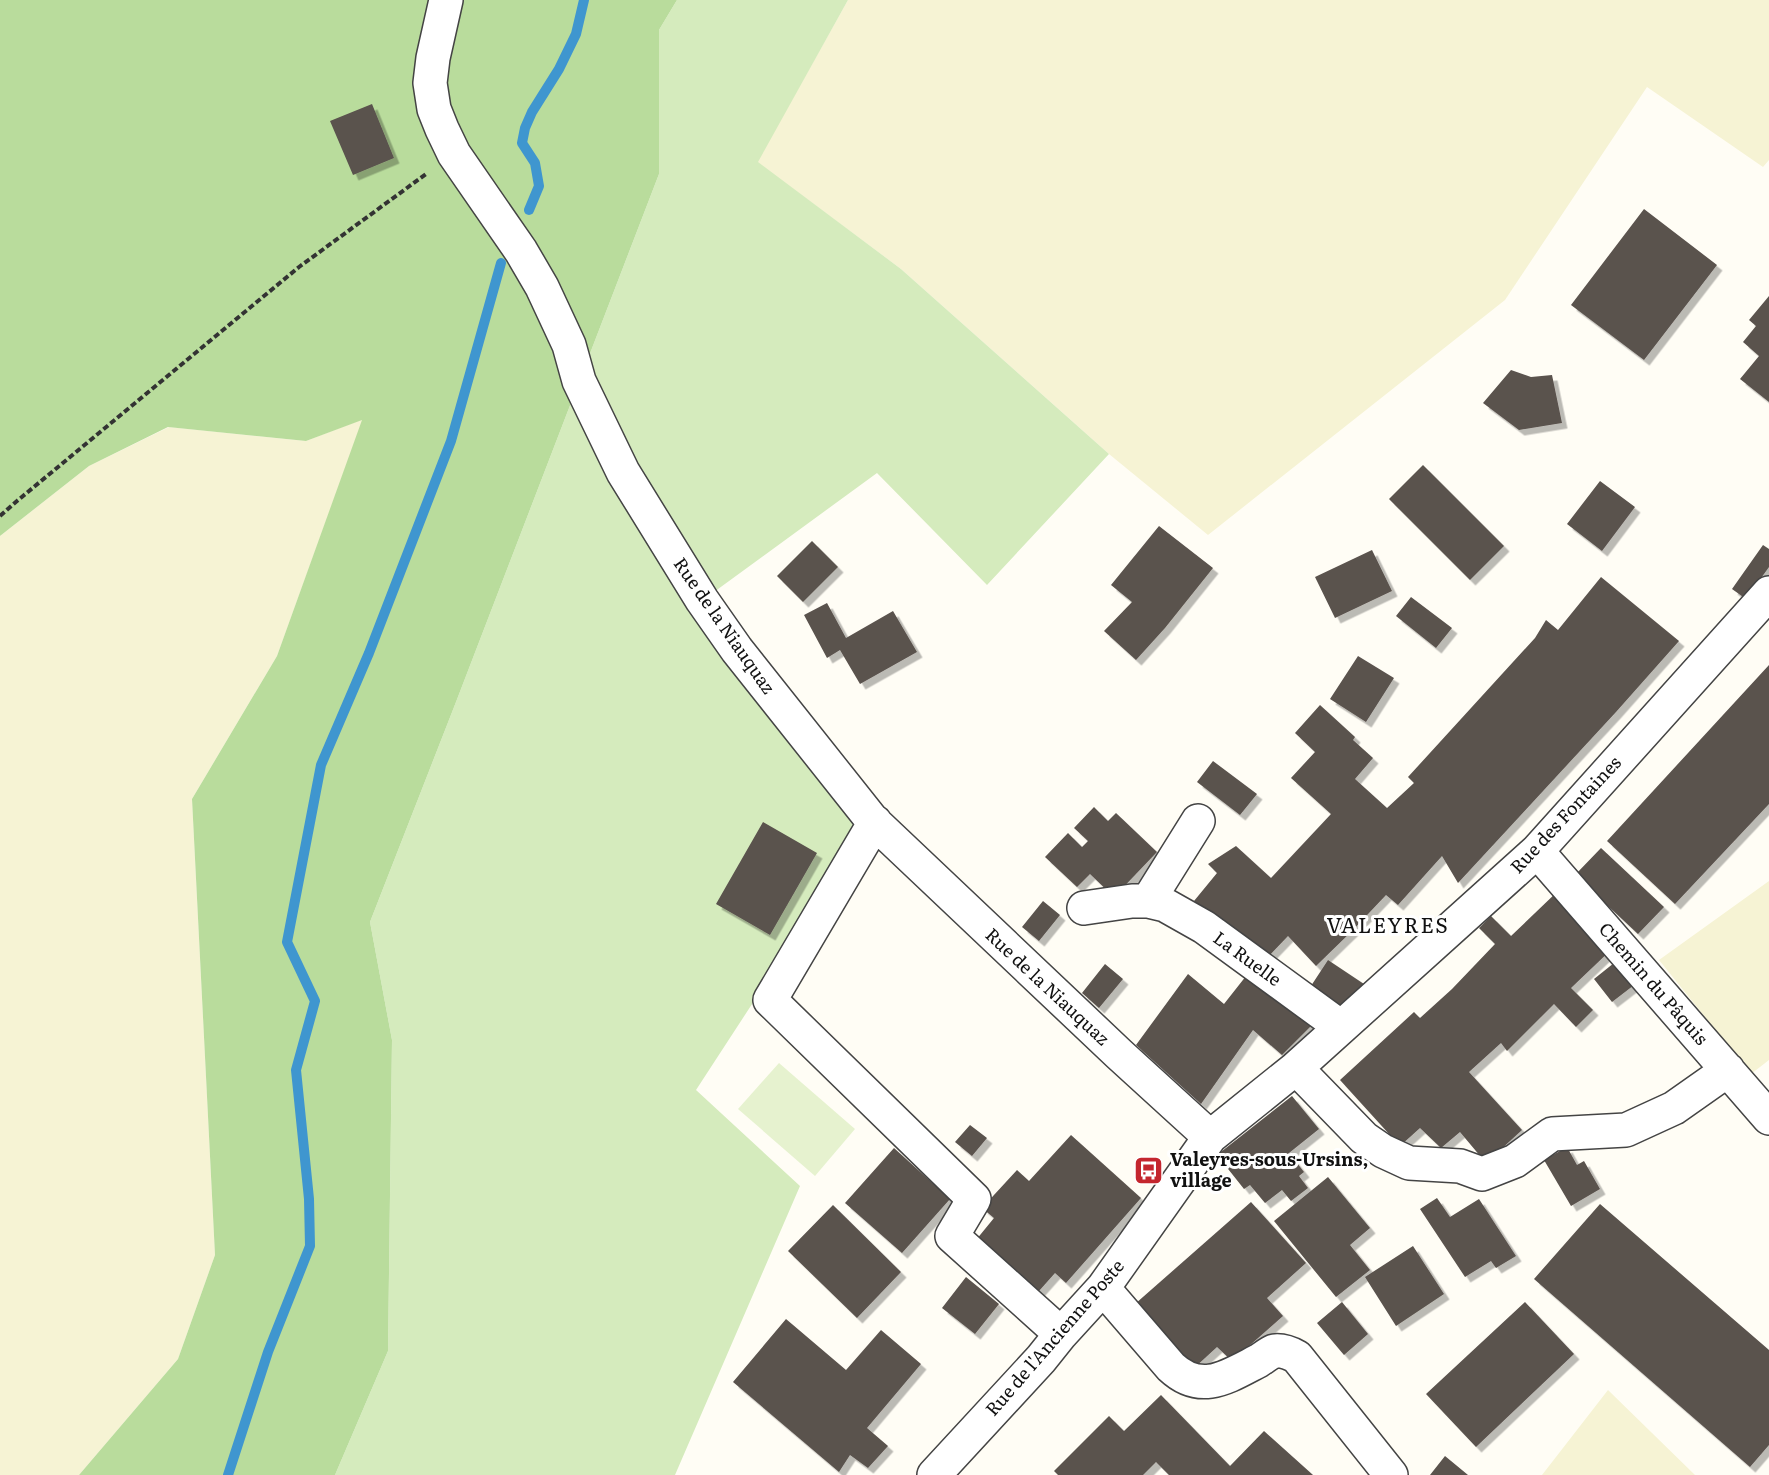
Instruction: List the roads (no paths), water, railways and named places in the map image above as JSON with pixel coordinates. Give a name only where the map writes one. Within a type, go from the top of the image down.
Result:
[{"type":"street","name":"Rue de la Niauquaz","points":[[446,0],[430,83],[434,109],[454,154],[521,251],[542,287],[569,345],[579,381],[623,472],[702,600],[737,650],[875,822],[1210,1137]]},
{"type":"street","name":"Rue des Fontaines","points":[[1210,1137],[1296,1068],[1537,851],[1769,593]]},
{"type":"street","points":[[1148,901],[1198,821]]},
{"type":"street","points":[[875,822],[770,1000],[975,1199],[952,1236],[1061,1334]]},
{"type":"street","name":"Chemin du Pâquis","points":[[1537,851],[1769,1118]]},
{"type":"street","name":"La Ruelle","points":[[1084,908],[1132,901],[1148,901],[1166,905],[1204,927],[1341,1027]]},
{"type":"street","points":[[1296,1068],[1364,1138],[1383,1151],[1409,1163],[1460,1166],[1482,1174],[1515,1161],[1552,1134],[1626,1130],[1674,1108],[1728,1070]]},
{"type":"street","name":"Rue de l'Ancienne Poste","points":[[934,1475],[1103,1288],[1210,1137]]},
{"type":"street","points":[[1103,1288],[1171,1367],[1181,1376],[1194,1382],[1218,1380],[1275,1351],[1288,1352],[1297,1357],[1391,1475]]},
{"type":"waterway","points":[[529,210],[539,186],[535,163],[522,143],[525,128],[576,34],[584,0]]},
{"type":"waterway","points":[[228,1475],[268,1352],[310,1246],[309,1199],[296,1070],[315,1001],[287,942],[321,765],[369,653],[451,441],[501,263]]},
{"type":"place","name":"Valeyres-sous-Ursins, village","points":[[1149,1170]]},
{"type":"district","name":"VALEYRES","points":[[1388,926]]}]
